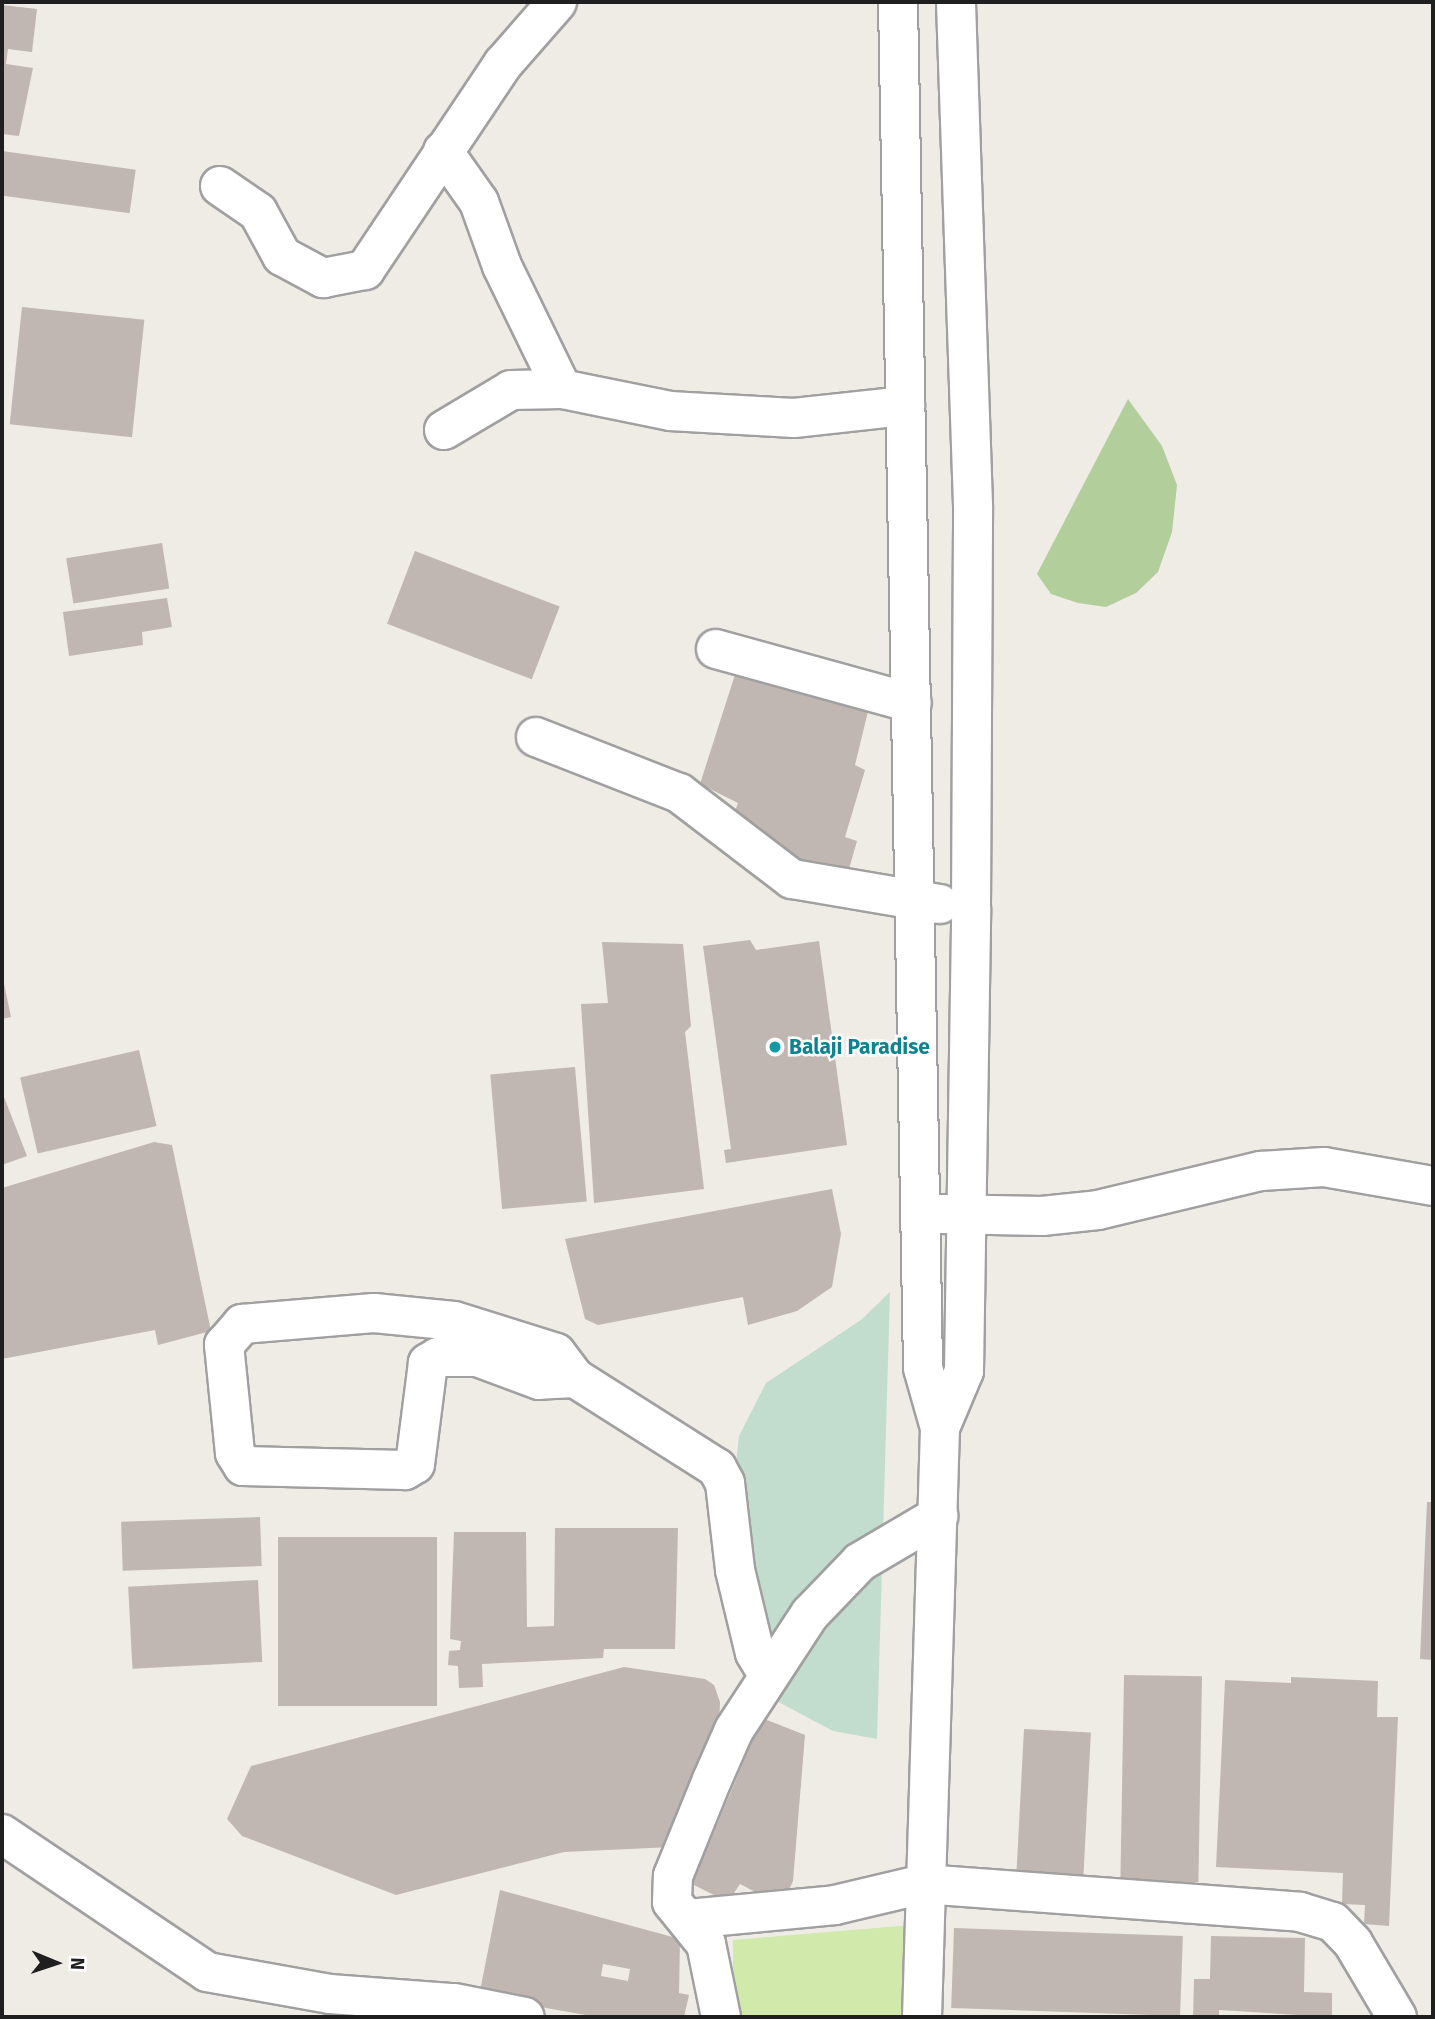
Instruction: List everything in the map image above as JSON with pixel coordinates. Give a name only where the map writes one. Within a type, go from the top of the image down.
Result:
[{"type":"street","points":[[220,186],[258,212],[282,256],[323,278],[365,270],[503,64],[557,2]]},
{"type":"street","points":[[898,2],[923,1368],[940,1428],[923,1884],[922,2017]]},
{"type":"street","points":[[940,1428],[964,1371],[971,908],[973,505],[956,2]]},
{"type":"street","points":[[443,151],[479,202],[502,266],[562,389]]},
{"type":"street","points":[[444,430],[511,390],[562,389],[670,411],[794,418],[905,406]]},
{"type":"street","points":[[716,649],[912,703]]},
{"type":"street","points":[[536,737],[680,793],[792,879],[971,908]]},
{"type":"street","points":[[921,1213],[1098,1210],[1261,1171],[1324,1167],[1433,1186]]},
{"type":"street","points":[[575,1378],[539,1380],[477,1357],[438,1357],[428,1363],[415,1464],[405,1470],[243,1465],[235,1453],[224,1345],[242,1324],[374,1313],[454,1321],[500,1333],[556,1353],[575,1378],[717,1468],[725,1483],[735,1570],[755,1653],[768,1675]]},
{"type":"street","points":[[721,2017],[706,1944],[672,1902],[673,1876],[734,1730],[810,1614],[860,1562],[938,1516]]},
{"type":"street","points":[[2,1834],[207,1972],[330,1994],[454,2003],[525,2017]]},
{"type":"street","points":[[688,1919],[835,1905],[923,1884],[1300,1912],[1333,1922],[1353,1943],[1397,2017]]},
{"type":"green space","points":[[1128,399],[1162,446],[1177,485],[1172,532],[1158,572],[1136,593],[1106,607],[1078,603],[1051,594],[1037,574]]},
{"type":"green space","points":[[890,1292],[877,1739],[833,1731],[771,1698],[736,1464],[739,1436],[766,1383],[861,1320]]},
{"type":"green space","points":[[912,1925],[919,2017],[733,2017],[733,1940]]},
{"type":"building","points":[[2,5],[37,9],[32,52],[8,49],[6,64],[33,68],[19,136],[2,134]]},
{"type":"building","points":[[2,151],[136,170],[130,213],[2,195]]},
{"type":"building","points":[[22,307],[144,320],[132,437],[10,424]]},
{"type":"building","points":[[162,543],[169,588],[73,604],[66,558]]},
{"type":"building","points":[[415,551],[560,607],[532,679],[387,624]]},
{"type":"building","points":[[167,598],[172,627],[142,632],[143,645],[69,656],[63,612]]},
{"type":"building","points":[[740,659],[871,699],[855,765],[865,770],[845,837],[857,841],[847,876],[747,842],[731,822],[738,803],[700,784]]},
{"type":"building","name":"Balaji Paradise","points":[[750,940],[756,950],[819,941],[847,1145],[726,1163],[724,1150],[731,1149],[703,946]]},
{"type":"building","points":[[602,942],[683,944],[691,1026],[685,1032],[704,1189],[594,1203],[581,1004],[608,1003]]},
{"type":"building","points":[[2,974],[11,1017],[2,1019]]},
{"type":"building","points":[[139,1050],[157,1126],[38,1153],[20,1077]]},
{"type":"building","points":[[575,1067],[587,1201],[502,1209],[490,1074]]},
{"type":"building","points":[[2,1092],[27,1156],[2,1165]]},
{"type":"building","points":[[154,1142],[172,1145],[211,1331],[158,1345],[155,1330],[2,1359],[2,1188]]},
{"type":"building","points":[[832,1189],[841,1234],[832,1287],[797,1311],[748,1325],[743,1297],[598,1325],[585,1319],[565,1239]]},
{"type":"building","points":[[1427,1502],[1433,1502],[1433,1660],[1420,1659]]},
{"type":"building","points":[[260,1517],[262,1566],[123,1571],[121,1522]]},
{"type":"building","points":[[555,1528],[678,1528],[675,1649],[604,1649],[603,1658],[482,1664],[483,1687],[459,1688],[458,1666],[448,1665],[449,1651],[460,1650],[461,1641],[450,1639],[454,1532],[526,1532],[527,1627],[554,1626]]},
{"type":"building","points":[[278,1537],[437,1537],[437,1706],[278,1706]]},
{"type":"building","points":[[258,1580],[262,1662],[132,1669],[128,1587]]},
{"type":"building","points":[[624,1667],[705,1679],[714,1685],[720,1702],[719,1730],[672,1847],[564,1852],[396,1895],[242,1836],[227,1819],[251,1766]]},
{"type":"building","points":[[1124,1675],[1202,1676],[1198,1882],[1120,1881]]},
{"type":"building","points":[[1291,1677],[1378,1681],[1377,1717],[1398,1717],[1389,1926],[1364,1924],[1365,1905],[1342,1904],[1343,1873],[1216,1867],[1225,1680],[1291,1683]]},
{"type":"building","points":[[762,1718],[805,1735],[793,1881],[782,1906],[740,1884],[728,1902],[692,1884]]},
{"type":"building","points":[[1024,1729],[1091,1733],[1083,1878],[1016,1875]]},
{"type":"building","points":[[500,1890],[680,1939],[679,1993],[689,1995],[684,2017],[597,2017],[479,1996]],"holes":[[[603,1964],[630,1969],[628,1981],[601,1976]]]},
{"type":"building","points":[[954,1928],[1183,1936],[1180,2016],[951,2008]]},
{"type":"building","points":[[1211,1936],[1305,1938],[1304,1992],[1332,1993],[1332,2017],[1219,2010],[1219,2017],[1193,2017],[1194,1979],[1210,1979]]},
{"type":"place","name":"Balaji Paradise","points":[[775,1047]]}]
